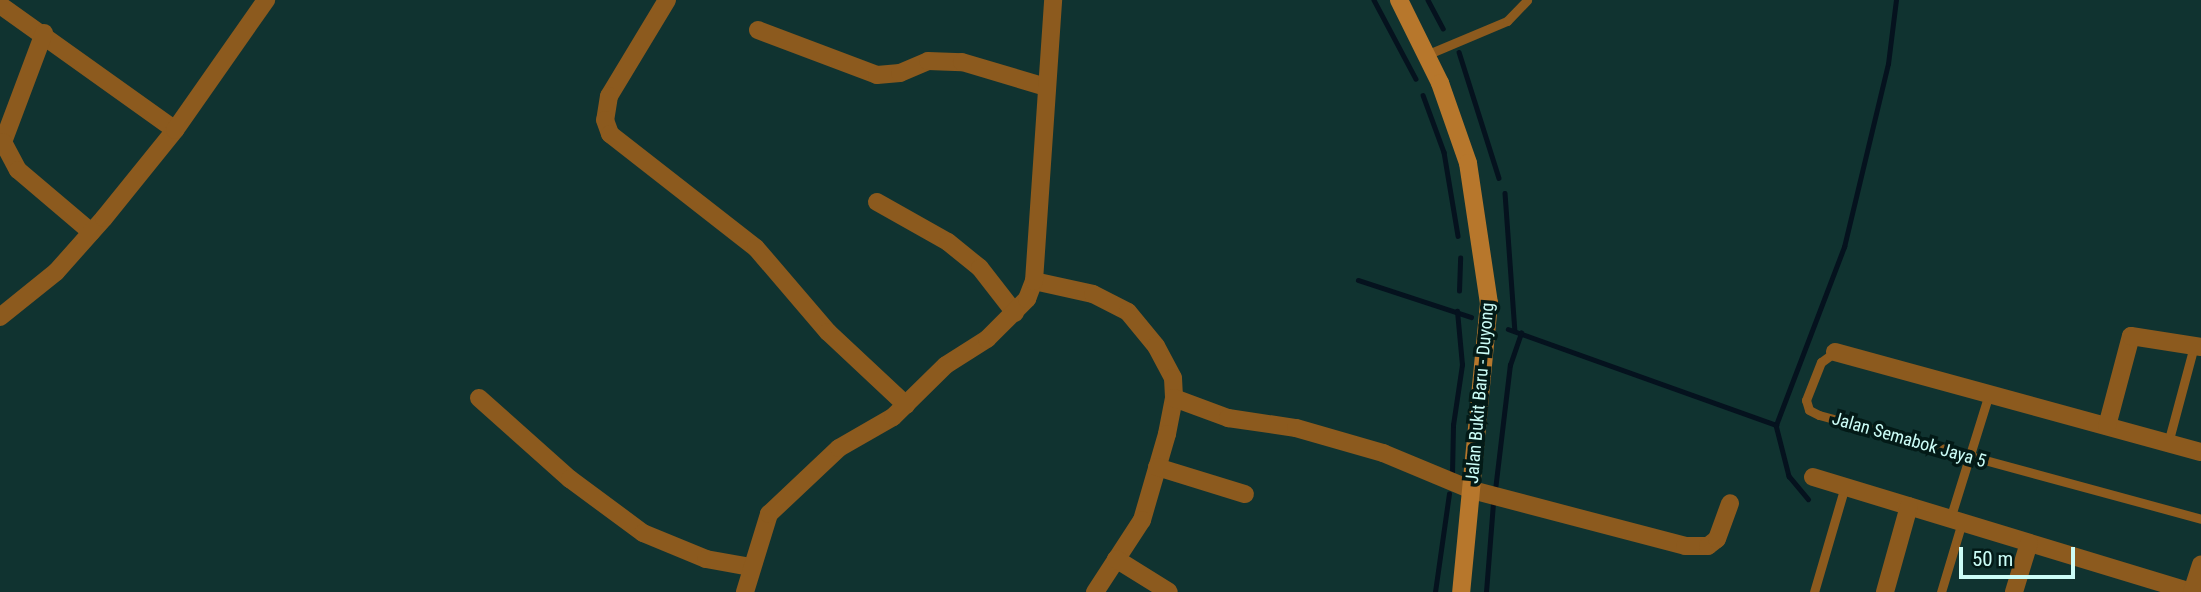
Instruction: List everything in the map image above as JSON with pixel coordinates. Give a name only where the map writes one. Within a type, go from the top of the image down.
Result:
[{"type":"main road","name":"Jalan Bukit Baru - Duyong","points":[[1399,0],[1426,55],[1468,163],[1489,303],[1461,592]]},
{"type":"street","points":[[0,317],[56,271],[91,232],[175,130],[266,0]]},
{"type":"street","points":[[667,0],[609,96],[605,120],[610,134],[756,248],[828,332],[906,405]]},
{"type":"street","points":[[744,592],[769,513],[839,448],[870,432],[906,405],[946,365],[987,339],[1015,313],[1034,281],[1053,0]]},
{"type":"street","points":[[0,5],[44,33],[175,130]]},
{"type":"street","points":[[758,30],[877,75],[900,73],[928,61],[962,62],[1046,87]]},
{"type":"street","points":[[44,33],[3,142],[18,170],[91,232]]},
{"type":"street","points":[[877,202],[948,242],[980,268],[1015,313]]},
{"type":"street","points":[[1034,281],[1093,294],[1128,312],[1163,357],[1173,378],[1174,398],[1142,520],[1095,592]]},
{"type":"street","points":[[2107,426],[2131,336],[2198,346]]},
{"type":"street","name":"Jalan Semabok Jaya 5","points":[[1835,352],[2201,452]]},
{"type":"street","points":[[479,398],[570,479],[643,533],[706,559],[751,567]]},
{"type":"street","points":[[1174,398],[1228,418],[1296,428],[1383,453],[1472,490],[1698,547],[1717,539],[1730,503]]},
{"type":"street","points":[[1157,467],[1245,494]]},
{"type":"street","points":[[1813,477],[2192,592],[2201,564]]},
{"type":"street","points":[[1885,592],[1909,506]]},
{"type":"street","points":[[2014,592],[2029,542]]},
{"type":"street","points":[[1116,559],[1169,592]]},
{"type":"lane","points":[[1426,55],[1507,21],[1527,0]]},
{"type":"lane","points":[[2168,443],[2198,346]]},
{"type":"lane","name":"Jalan Semabok Jaya 5","points":[[1835,352],[1821,362],[1806,400],[1809,410],[1969,457],[2201,519]]},
{"type":"lane","points":[[1941,592],[1969,457],[1989,394]]},
{"type":"lane","points":[[1814,592],[1845,486]]},
{"type":"waterway","points":[[1374,0],[1416,79]]},
{"type":"waterway","points":[[1428,0],[1443,28]]},
{"type":"waterway","points":[[1508,329],[1776,425],[1844,247],[1888,64],[1896,0]]},
{"type":"waterway","points":[[1459,52],[1499,178]]},
{"type":"waterway","points":[[1423,95],[1444,152],[1458,236]]},
{"type":"waterway","points":[[1505,193],[1515,331]]},
{"type":"waterway","points":[[1459,291],[1460,258]]},
{"type":"waterway","points":[[1358,280],[1471,317]]},
{"type":"waterway","points":[[1452,474],[1453,425],[1462,365],[1457,311]]},
{"type":"waterway","points":[[1495,490],[1510,365],[1521,333]]},
{"type":"waterway","points":[[1776,425],[1789,476],[1808,499]]},
{"type":"waterway","points":[[1435,592],[1449,494]]},
{"type":"waterway","points":[[1486,592],[1493,504]]}]
